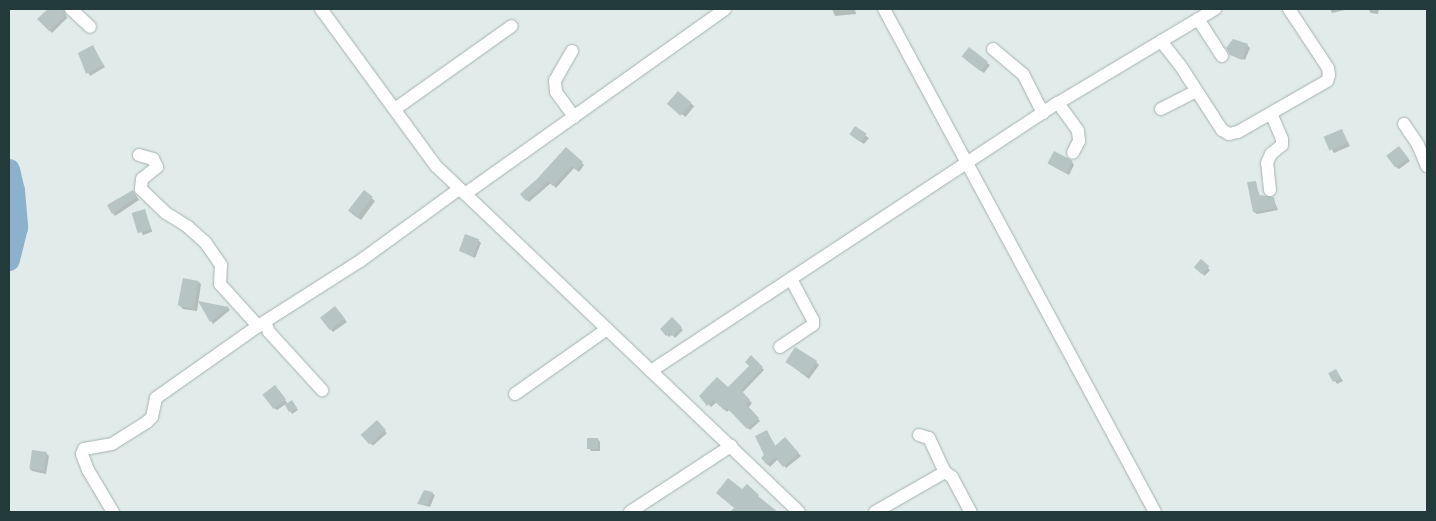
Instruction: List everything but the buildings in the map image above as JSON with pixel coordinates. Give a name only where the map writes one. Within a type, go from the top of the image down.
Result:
[{"type":"street","points":[[72,9],[90,27]]},
{"type":"street","points":[[321,9],[436,166],[799,512]]},
{"type":"street","points":[[113,512],[88,470],[82,452],[92,446],[112,444],[147,422],[152,417],[156,398],[261,324],[360,261],[574,117],[725,9]]},
{"type":"street","points":[[884,9],[1155,512]]},
{"type":"street","points":[[652,371],[1058,103],[1215,9]]},
{"type":"street","points":[[1161,41],[1222,130],[1229,134],[1238,132],[1327,81],[1329,75],[1328,68],[1289,9]]},
{"type":"street","points":[[1198,19],[1222,56]]},
{"type":"street","points":[[395,109],[512,26]]},
{"type":"street","points":[[993,49],[1023,74],[1043,113]]},
{"type":"street","points":[[572,50],[555,80],[556,92],[574,117]]},
{"type":"street","points":[[1161,109],[1196,90]]},
{"type":"street","points":[[1058,103],[1078,131],[1079,141],[1073,153]]},
{"type":"street","points":[[1270,190],[1267,163],[1271,154],[1282,145],[1282,139],[1271,113]]},
{"type":"street","points":[[1404,124],[1418,145],[1427,166]]},
{"type":"street","points":[[139,155],[153,159],[157,167],[142,179],[141,189],[166,213],[187,226],[205,242],[221,265],[220,284],[269,332],[322,390]]},
{"type":"street","points":[[780,347],[813,325],[813,320],[791,279]]},
{"type":"street","points":[[515,394],[607,329]]},
{"type":"street","points":[[919,435],[929,438],[945,472],[952,477],[971,512]]},
{"type":"street","points":[[630,512],[731,446]]},
{"type":"street","points":[[875,512],[945,472]]},
{"type":"waterway","points":[[9,169],[14,190],[17,227],[9,260]]}]
